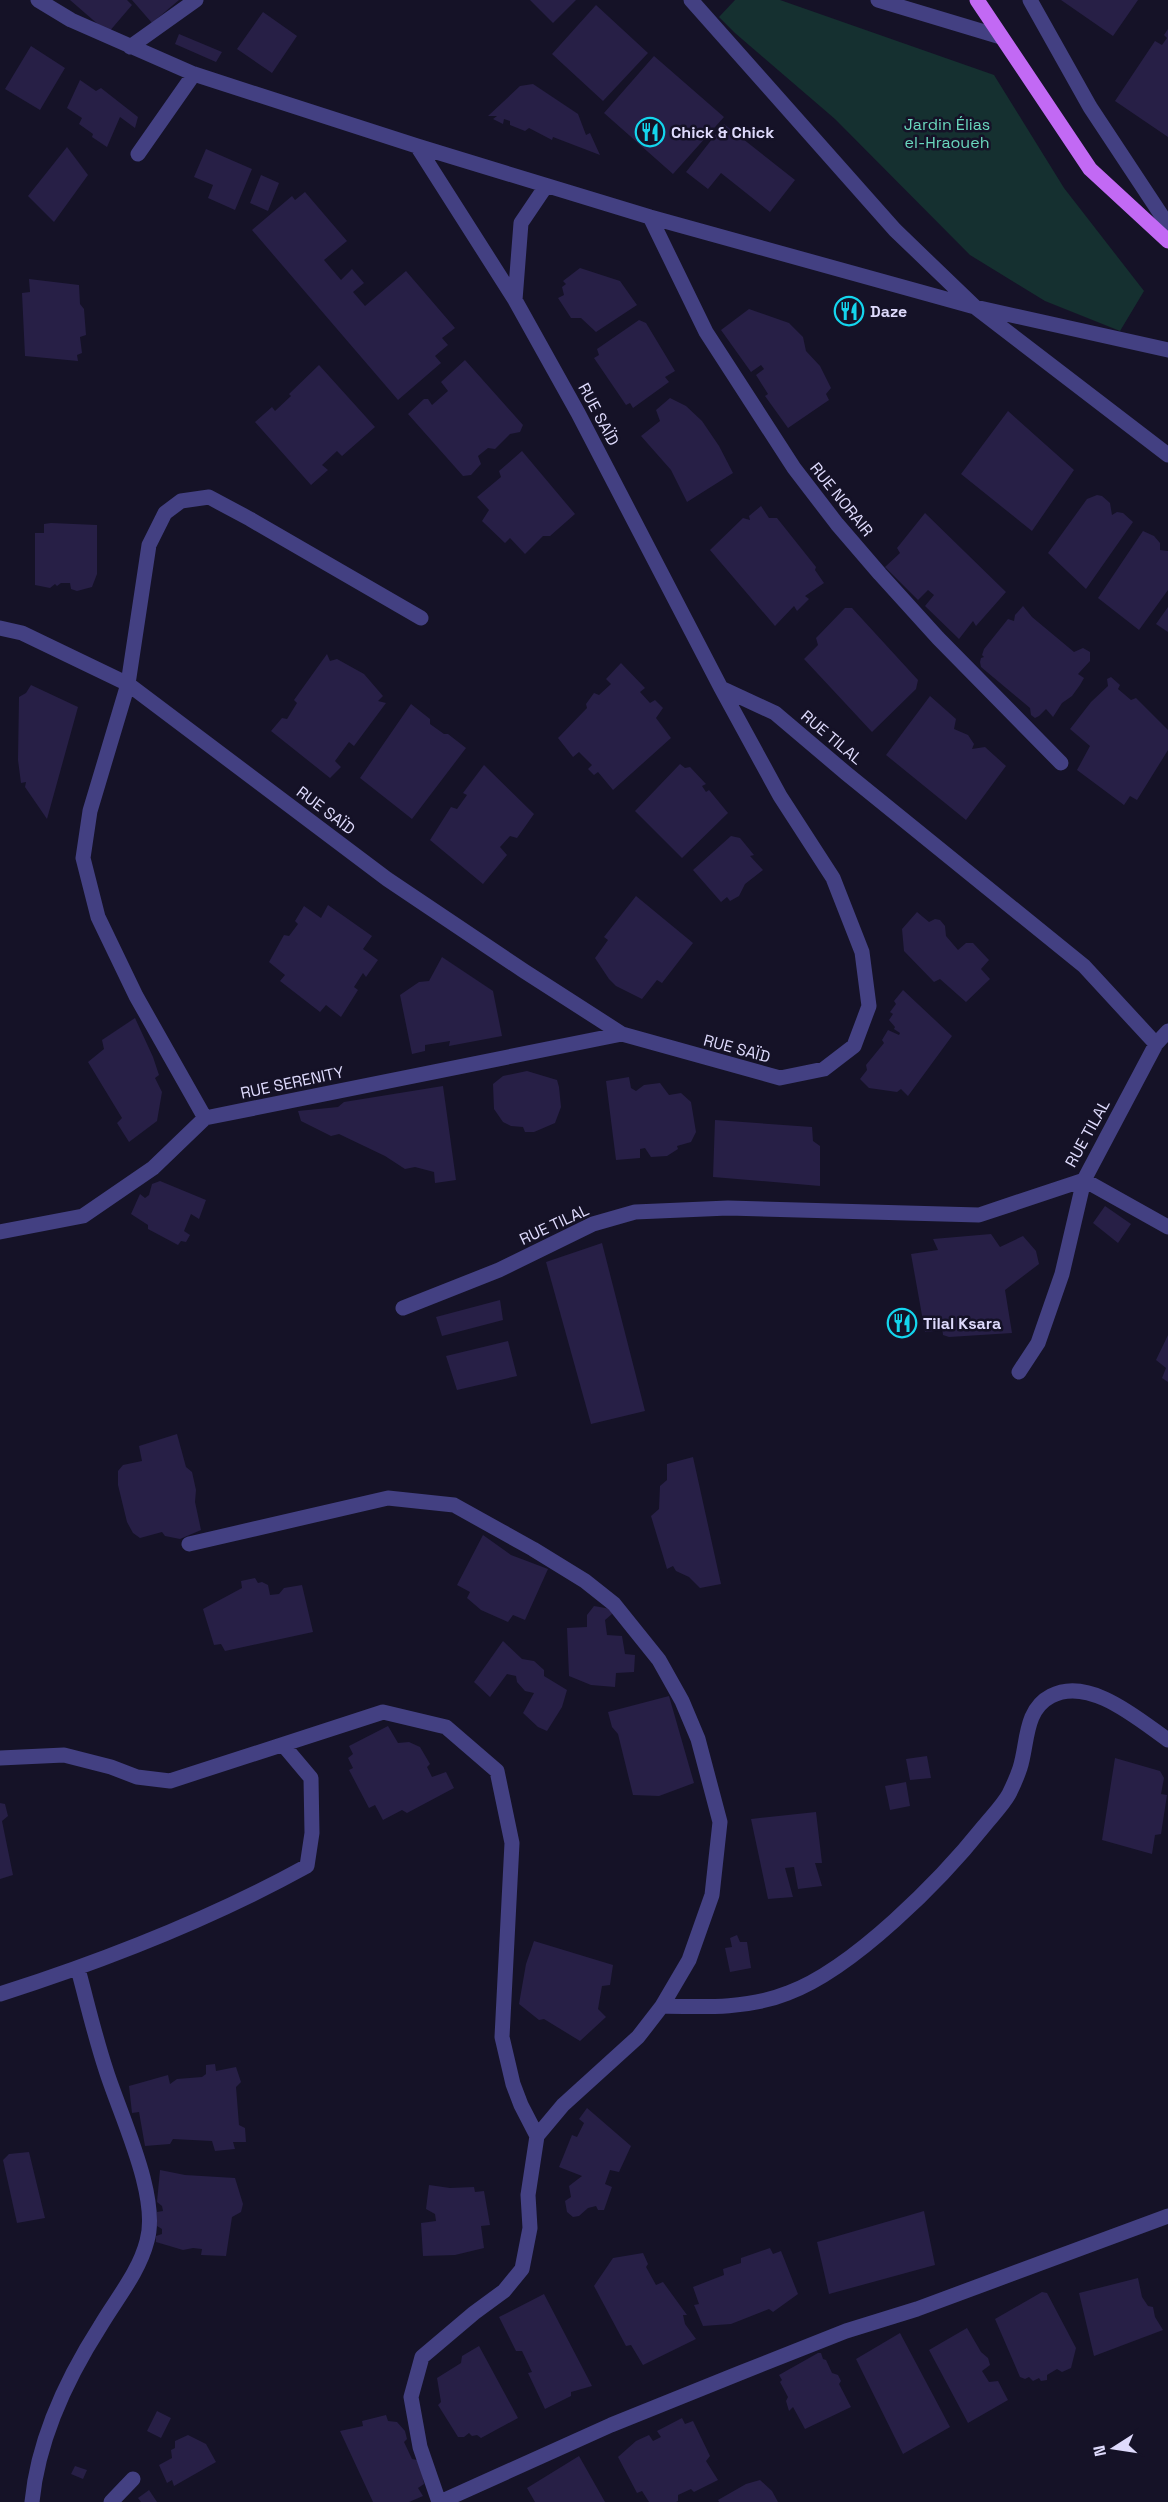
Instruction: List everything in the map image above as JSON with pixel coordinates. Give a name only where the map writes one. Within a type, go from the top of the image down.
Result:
[{"type":"main road","points":[[977,0],[1090,169],[1168,241]]},
{"type":"street","points":[[38,0],[71,20],[194,74],[546,186],[975,307],[1168,350]]},
{"type":"street","points":[[130,47],[196,0]]},
{"type":"street","points":[[691,0],[895,230],[975,307],[1168,455]]},
{"type":"street","points":[[878,0],[1001,37]]},
{"type":"street","points":[[1030,0],[1090,107],[1168,225]]},
{"type":"street","points":[[138,154],[194,74]]},
{"type":"street","name":"RUE SAÏD","points":[[0,628],[22,633],[128,684],[387,879],[622,1034],[780,1078],[824,1069],[854,1046],[869,1006],[862,952],[832,879],[780,796],[721,688],[578,413],[515,300],[417,146]]},
{"type":"street","points":[[515,300],[521,223],[546,186]]},
{"type":"street","name":"RUE NORAIR","points":[[650,217],[706,332],[801,477],[837,524],[938,638],[1061,763]]},
{"type":"street","points":[[0,1232],[84,1216],[153,1168],[206,1118],[136,996],[103,927],[83,858],[90,811],[128,684],[149,545],[165,513],[181,501],[208,497],[421,618]]},
{"type":"street","name":"RUE TILAL","points":[[403,1308],[499,1270],[593,1224],[635,1212],[728,1208],[979,1215],[1084,1180],[1156,1044],[1084,966],[847,774],[775,712],[721,688]]},
{"type":"street","points":[[1156,1044],[1168,1031]]},
{"type":"street","name":"RUE SERENITY","points":[[206,1118],[622,1034]]},
{"type":"street","points":[[1019,1372],[1038,1343],[1062,1274],[1084,1180],[1168,1227]]},
{"type":"street","points":[[189,1544],[388,1498],[424,1500],[454,1505],[585,1581],[614,1604],[658,1660],[682,1701],[698,1740],[720,1822],[712,1895],[689,1960],[662,2006],[638,2037],[563,2105],[537,2136],[528,2195],[530,2228],[522,2269],[504,2291],[422,2357],[411,2397],[420,2447],[440,2502],[611,2425],[761,2364],[846,2331],[917,2309],[1168,2216]]},
{"type":"street","points":[[662,2006],[711,2007],[764,2001],[789,1993],[821,1976],[864,1947],[965,1850],[1008,1796],[1020,1768],[1032,1716],[1040,1703],[1051,1696],[1067,1690],[1085,1691],[1120,1707],[1168,1740]]},
{"type":"street","points":[[0,1758],[64,1755],[111,1767],[137,1778],[170,1781],[284,1746],[383,1712],[446,1727],[497,1771],[512,1843],[502,2037],[513,2084],[537,2136]]},
{"type":"street","points":[[0,1994],[78,1969],[189,1925],[307,1866],[312,1833],[311,1778],[284,1746]]},
{"type":"street","points":[[32,2502],[34,2475],[49,2427],[62,2397],[99,2326],[131,2278],[148,2240],[150,2202],[105,2068],[78,1969]]},
{"type":"street","points":[[111,2502],[133,2479]]},
{"type":"green space","name":"Jardin Élias el-Hraoueh","points":[[735,0],[780,0],[994,75],[1064,188],[1144,291],[1120,331],[1045,301],[970,255],[835,119],[719,17]]},
{"type":"building","points":[[70,0],[127,0],[132,5],[108,33]]},
{"type":"building","points":[[132,0],[179,0],[152,23]]},
{"type":"building","points":[[530,0],[576,0],[553,23]]},
{"type":"building","points":[[1061,0],[1138,0],[1113,36]]},
{"type":"building","points":[[596,5],[648,53],[603,101],[552,54]]},
{"type":"building","points":[[263,12],[297,36],[272,73],[237,49]]},
{"type":"building","points":[[1168,29],[1168,137],[1115,101],[1155,41],[1162,45],[1167,38],[1164,35]]},
{"type":"building","points":[[179,34],[222,52],[216,62],[175,44]]},
{"type":"building","points":[[31,46],[65,68],[40,110],[5,89]]},
{"type":"building","points":[[654,56],[724,117],[673,174],[604,113]]},
{"type":"building","points":[[80,80],[96,91],[101,88],[138,117],[135,128],[120,117],[107,147],[92,137],[93,134],[79,124],[82,118],[67,108]]},
{"type":"building","points":[[533,84],[578,114],[586,135],[590,133],[600,155],[553,137],[552,140],[529,128],[525,131],[510,125],[510,121],[504,119],[503,124],[493,119],[497,116],[488,116],[520,86]]},
{"type":"building","points":[[724,124],[795,180],[770,212],[721,173],[708,189],[686,172]]},
{"type":"building","points":[[67,147],[88,175],[54,222],[28,196]]},
{"type":"building","points":[[206,149],[252,169],[235,210],[208,198],[213,185],[194,177]]},
{"type":"building","points":[[261,175],[279,183],[268,211],[250,203]]},
{"type":"building","points":[[305,192],[347,241],[324,260],[341,280],[352,269],[364,283],[353,292],[365,306],[406,271],[455,328],[442,338],[448,345],[435,356],[441,363],[398,400],[252,230],[292,196],[295,200]]},
{"type":"building","points":[[580,268],[620,281],[637,305],[596,332],[581,318],[571,318],[558,298],[564,295],[562,287],[566,284],[563,281]]},
{"type":"building","points":[[29,279],[79,285],[86,335],[80,337],[82,353],[77,355],[78,361],[25,356],[22,293],[30,292]]},
{"type":"building","points":[[749,309],[789,323],[803,337],[806,351],[820,366],[831,388],[826,394],[829,400],[788,428],[765,396],[768,394],[756,375],[764,369],[761,365],[751,372],[721,330]]},
{"type":"building","points":[[639,320],[646,323],[675,371],[665,377],[669,382],[633,408],[630,403],[626,405],[594,358],[599,355],[597,349]]},
{"type":"building","points":[[465,360],[523,425],[520,432],[510,434],[495,449],[488,448],[478,456],[481,464],[471,475],[463,476],[408,414],[424,399],[428,399],[432,405],[448,391],[441,382]]},
{"type":"building","points":[[319,365],[375,427],[342,456],[337,451],[322,465],[328,470],[311,485],[255,422],[272,407],[275,411]]},
{"type":"building","points":[[670,398],[686,406],[702,421],[719,446],[733,473],[687,502],[671,470],[641,436],[660,421],[656,410]]},
{"type":"building","points":[[1008,411],[1074,470],[1032,531],[961,474]]},
{"type":"building","points":[[522,451],[575,514],[550,536],[543,536],[525,554],[510,538],[505,543],[482,521],[489,510],[477,497],[501,477],[499,471]]},
{"type":"building","points":[[1097,495],[1110,503],[1112,515],[1117,512],[1123,513],[1133,522],[1086,589],[1048,553],[1087,499]]},
{"type":"building","points":[[761,506],[769,518],[777,518],[816,567],[815,570],[824,583],[805,596],[809,599],[797,611],[794,606],[775,626],[710,550],[743,518],[750,520],[749,516]]},
{"type":"building","points":[[925,513],[1006,592],[976,626],[973,621],[959,639],[925,606],[934,595],[928,590],[918,600],[885,567],[900,553],[897,548]]},
{"type":"building","points":[[44,524],[97,525],[97,574],[92,587],[77,591],[71,589],[70,583],[61,583],[57,586],[55,584],[50,588],[35,585],[35,533],[44,533]]},
{"type":"building","points":[[1143,531],[1154,536],[1160,543],[1160,550],[1168,551],[1168,590],[1139,630],[1098,598]]},
{"type":"building","points":[[1023,606],[1032,617],[1074,652],[1083,648],[1090,652],[1090,661],[1078,674],[1084,678],[1072,696],[1062,703],[1053,717],[1046,709],[1035,718],[1031,715],[1030,708],[981,667],[980,662],[984,657],[982,655],[984,649],[1008,619],[1014,621],[1015,615]]},
{"type":"building","points":[[1168,607],[1168,632],[1156,624]]},
{"type":"building","points":[[845,608],[852,608],[918,680],[916,689],[872,732],[804,659],[818,645],[816,638]]},
{"type":"building","points":[[327,654],[330,661],[337,659],[364,674],[383,696],[378,701],[386,703],[354,746],[349,742],[335,761],[341,767],[330,778],[271,731],[282,718],[287,719],[297,703],[294,700]]},
{"type":"building","points":[[621,663],[645,688],[640,692],[650,703],[655,700],[663,708],[656,718],[671,738],[613,790],[598,772],[594,775],[588,769],[592,765],[579,752],[573,757],[558,738],[587,708],[586,704],[594,693],[599,695],[611,684],[606,679]]},
{"type":"building","points":[[1111,677],[1120,685],[1118,689],[1131,700],[1136,698],[1168,730],[1168,750],[1137,800],[1130,796],[1124,805],[1077,770],[1090,746],[1070,729],[1091,702],[1108,686],[1107,679]]},
{"type":"building","points":[[31,685],[78,707],[47,819],[25,787],[26,782],[21,783],[18,760],[19,697],[26,693]]},
{"type":"building","points":[[930,696],[956,719],[954,729],[968,735],[974,744],[972,749],[985,747],[1006,766],[966,820],[886,755]]},
{"type":"building","points":[[411,704],[430,719],[430,724],[466,748],[412,819],[360,778]]},
{"type":"building","points":[[680,764],[685,768],[690,767],[706,784],[702,786],[706,792],[709,790],[728,813],[682,858],[635,811]]},
{"type":"building","points":[[484,765],[534,814],[517,838],[510,836],[500,847],[507,855],[483,884],[430,840],[451,807],[457,809],[467,795],[463,793]]},
{"type":"building","points":[[731,836],[740,838],[754,855],[750,856],[763,870],[745,884],[739,896],[730,901],[727,897],[721,902],[693,870]]},
{"type":"building","points":[[636,896],[693,943],[662,983],[657,980],[642,999],[616,986],[595,958],[608,940],[604,937]]},
{"type":"building","points":[[328,905],[372,936],[363,949],[378,960],[366,977],[363,973],[354,987],[358,990],[341,1017],[326,1005],[320,1012],[280,981],[285,975],[269,962],[284,935],[289,936],[298,924],[295,921],[304,906],[321,918]]},
{"type":"building","points":[[917,912],[929,922],[935,919],[940,920],[945,926],[946,936],[958,950],[966,943],[973,943],[989,960],[981,969],[990,979],[966,1002],[940,979],[934,982],[904,951],[902,929]]},
{"type":"building","points":[[442,957],[493,991],[502,1036],[449,1046],[450,1041],[425,1045],[425,1051],[412,1054],[400,995],[419,982],[429,981]]},
{"type":"building","points":[[903,990],[952,1036],[908,1096],[901,1089],[897,1092],[869,1088],[860,1079],[867,1070],[866,1065],[884,1043],[882,1040],[888,1030],[899,1035],[900,1033],[894,1029],[895,1027],[889,1020],[893,1014],[890,1012],[896,1004],[894,1001]]},
{"type":"building","points":[[135,1018],[153,1057],[159,1075],[155,1078],[162,1092],[157,1121],[129,1142],[117,1123],[122,1118],[88,1062],[104,1049],[102,1040]]},
{"type":"building","points":[[527,1071],[557,1080],[559,1087],[561,1107],[555,1123],[534,1132],[525,1132],[523,1127],[511,1126],[503,1122],[494,1109],[493,1084],[503,1076]]},
{"type":"building","points":[[629,1077],[631,1088],[636,1091],[644,1085],[660,1083],[669,1095],[681,1093],[691,1102],[696,1132],[691,1142],[677,1146],[678,1149],[667,1156],[651,1157],[645,1148],[640,1149],[640,1158],[616,1160],[606,1081]]},
{"type":"building","points":[[443,1086],[456,1180],[435,1183],[434,1172],[415,1167],[405,1169],[385,1156],[339,1134],[331,1136],[301,1121],[298,1111],[338,1107],[344,1102]]},
{"type":"building","points":[[715,1120],[812,1127],[813,1141],[820,1146],[820,1186],[713,1177]]},
{"type":"building","points":[[160,1181],[206,1200],[199,1219],[191,1214],[184,1231],[190,1235],[186,1242],[181,1241],[178,1245],[148,1229],[148,1225],[131,1214],[140,1194],[145,1198],[149,1195],[152,1184]]},
{"type":"building","points":[[1105,1206],[1131,1224],[1118,1243],[1093,1223]]},
{"type":"building","points":[[991,1234],[1000,1247],[1023,1236],[1036,1251],[1039,1264],[1005,1290],[1012,1333],[949,1337],[943,1335],[942,1326],[935,1331],[925,1332],[911,1254],[938,1250],[933,1239]]},
{"type":"building","points":[[602,1243],[645,1411],[591,1424],[546,1262]]},
{"type":"building","points":[[500,1300],[503,1320],[442,1336],[436,1317]]},
{"type":"building","points":[[1168,1335],[1168,1382],[1162,1378],[1166,1368],[1156,1360]]},
{"type":"building","points":[[508,1341],[517,1376],[457,1390],[446,1356]]},
{"type":"building","points":[[177,1434],[186,1467],[192,1472],[201,1530],[180,1539],[165,1536],[162,1532],[140,1538],[133,1533],[127,1522],[118,1485],[118,1471],[123,1465],[142,1461],[139,1446]]},
{"type":"building","points":[[693,1457],[721,1584],[700,1588],[689,1577],[676,1571],[673,1566],[667,1569],[651,1516],[659,1509],[660,1486],[667,1480],[667,1464]]},
{"type":"building","points":[[483,1535],[511,1555],[548,1569],[525,1620],[513,1615],[508,1622],[481,1610],[467,1598],[470,1592],[457,1585]]},
{"type":"building","points":[[255,1578],[258,1583],[268,1585],[270,1595],[279,1594],[284,1588],[302,1585],[313,1632],[225,1651],[221,1644],[214,1645],[203,1609],[242,1588],[241,1581]]},
{"type":"building","points":[[594,1606],[611,1609],[612,1614],[605,1620],[607,1635],[622,1636],[625,1654],[635,1655],[634,1672],[616,1673],[615,1687],[591,1685],[569,1676],[567,1628],[587,1627],[587,1615]]},
{"type":"building","points":[[503,1641],[522,1659],[534,1661],[544,1670],[544,1676],[567,1690],[562,1707],[547,1731],[538,1727],[523,1713],[534,1693],[525,1691],[517,1682],[516,1676],[507,1674],[490,1697],[474,1682]]},
{"type":"building","points":[[669,1696],[694,1783],[659,1796],[633,1795],[618,1734],[612,1727],[608,1712]]},
{"type":"building","points":[[388,1726],[398,1743],[409,1742],[420,1747],[430,1764],[427,1767],[432,1777],[446,1772],[454,1788],[407,1813],[402,1810],[383,1820],[375,1805],[369,1808],[349,1770],[353,1768],[348,1758],[353,1754],[349,1746]]},
{"type":"building","points":[[927,1756],[931,1778],[910,1780],[906,1759]]},
{"type":"building","points":[[1115,1758],[1160,1771],[1164,1778],[1161,1794],[1167,1795],[1161,1834],[1155,1835],[1152,1854],[1102,1840]]},
{"type":"building","points":[[906,1782],[910,1806],[890,1810],[885,1786]]},
{"type":"building","points":[[0,1803],[5,1804],[8,1816],[2,1821],[13,1875],[0,1879]]},
{"type":"building","points":[[816,1812],[822,1863],[815,1863],[822,1886],[798,1889],[794,1867],[785,1868],[793,1897],[768,1899],[751,1819]]},
{"type":"building","points":[[737,1935],[740,1942],[747,1942],[751,1968],[730,1972],[725,1948],[732,1947],[730,1938]]},
{"type":"building","points":[[534,1941],[613,1965],[610,1985],[602,1986],[598,2009],[606,2017],[580,2041],[544,2019],[539,2020],[519,2004],[526,1964]]},
{"type":"building","points":[[215,2064],[216,2071],[236,2067],[241,2082],[236,2087],[239,2125],[245,2128],[246,2142],[233,2142],[235,2149],[215,2151],[212,2141],[173,2139],[170,2144],[145,2146],[139,2112],[132,2113],[129,2086],[168,2075],[170,2084],[177,2079],[202,2077],[206,2074],[206,2065]]},
{"type":"building","points":[[587,2108],[631,2146],[619,2172],[610,2170],[605,2184],[612,2187],[604,2210],[598,2210],[596,2206],[573,2217],[567,2212],[565,2201],[571,2197],[569,2186],[582,2176],[559,2167],[572,2135],[577,2137],[584,2123],[579,2119]]},
{"type":"building","points":[[29,2152],[45,2218],[17,2223],[3,2160],[9,2154]]},
{"type":"building","points":[[160,2170],[185,2175],[235,2178],[243,2204],[241,2212],[232,2217],[226,2256],[201,2255],[202,2249],[183,2250],[156,2242],[156,2236],[162,2234],[162,2229],[157,2226],[157,2212],[163,2211],[162,2206],[157,2202]]},
{"type":"building","points":[[429,2185],[450,2188],[474,2187],[475,2192],[484,2191],[490,2225],[481,2226],[484,2248],[455,2255],[423,2256],[421,2223],[436,2221],[435,2214],[426,2209]]},
{"type":"building","points":[[924,2211],[935,2265],[829,2294],[817,2242]]},
{"type":"building","points":[[770,2248],[773,2254],[781,2251],[798,2294],[773,2312],[769,2309],[731,2324],[703,2326],[694,2305],[699,2304],[693,2287],[724,2275],[723,2269],[741,2263],[741,2258]]},
{"type":"building","points":[[643,2253],[648,2264],[646,2267],[656,2285],[663,2282],[687,2315],[683,2315],[685,2324],[696,2339],[643,2365],[631,2345],[626,2346],[594,2286],[613,2258]]},
{"type":"building","points":[[1138,2278],[1142,2297],[1148,2306],[1153,2307],[1155,2317],[1163,2330],[1094,2356],[1079,2293]]},
{"type":"building","points":[[1042,2292],[1047,2293],[1076,2348],[1071,2368],[1062,2372],[1057,2369],[1047,2375],[1047,2380],[1041,2381],[1039,2378],[1033,2381],[1029,2377],[1025,2379],[1020,2377],[995,2319]]},
{"type":"building","points":[[544,2294],[592,2386],[571,2392],[571,2396],[545,2409],[528,2373],[532,2372],[522,2351],[516,2351],[499,2317]]},
{"type":"building","points":[[967,2328],[981,2352],[988,2358],[990,2365],[982,2371],[989,2382],[998,2381],[1008,2400],[968,2423],[929,2350]]},
{"type":"building","points":[[900,2333],[950,2427],[903,2454],[856,2359]]},
{"type":"building","points":[[479,2346],[518,2418],[481,2438],[469,2433],[464,2437],[458,2437],[438,2405],[441,2402],[437,2378],[461,2363],[462,2356]]},
{"type":"building","points":[[821,2353],[823,2359],[826,2360],[832,2373],[838,2375],[841,2381],[839,2384],[851,2407],[805,2429],[793,2407],[789,2411],[786,2401],[788,2397],[779,2375]]},
{"type":"building","points":[[157,2411],[171,2418],[161,2438],[147,2431]]},
{"type":"building","points":[[386,2415],[388,2421],[397,2422],[405,2431],[407,2439],[404,2442],[412,2459],[417,2460],[421,2466],[424,2484],[418,2488],[423,2496],[409,2502],[373,2502],[340,2431],[363,2426],[362,2421]]},
{"type":"building","points":[[682,2418],[685,2424],[693,2421],[710,2456],[706,2461],[718,2480],[694,2492],[691,2489],[678,2495],[676,2502],[649,2502],[642,2491],[637,2493],[618,2457],[636,2441],[649,2435],[653,2441],[661,2437],[657,2431]]},
{"type":"building","points":[[188,2435],[206,2444],[216,2462],[174,2486],[172,2480],[167,2483],[159,2465],[172,2458],[171,2450],[175,2448],[175,2441]]},
{"type":"building","points":[[579,2456],[605,2502],[535,2502],[527,2488]]},
{"type":"building","points":[[75,2466],[87,2470],[83,2479],[71,2474]]},
{"type":"building","points":[[760,2480],[772,2491],[778,2502],[719,2502],[718,2500],[746,2484]]},
{"type":"building","points":[[149,2490],[157,2502],[141,2502],[138,2498]]},
{"type":"place","name":"Chick & Chick","points":[[650,132]]},
{"type":"place","name":"Daze","points":[[849,311]]},
{"type":"place","name":"Tilal Ksara","points":[[902,1323]]}]
